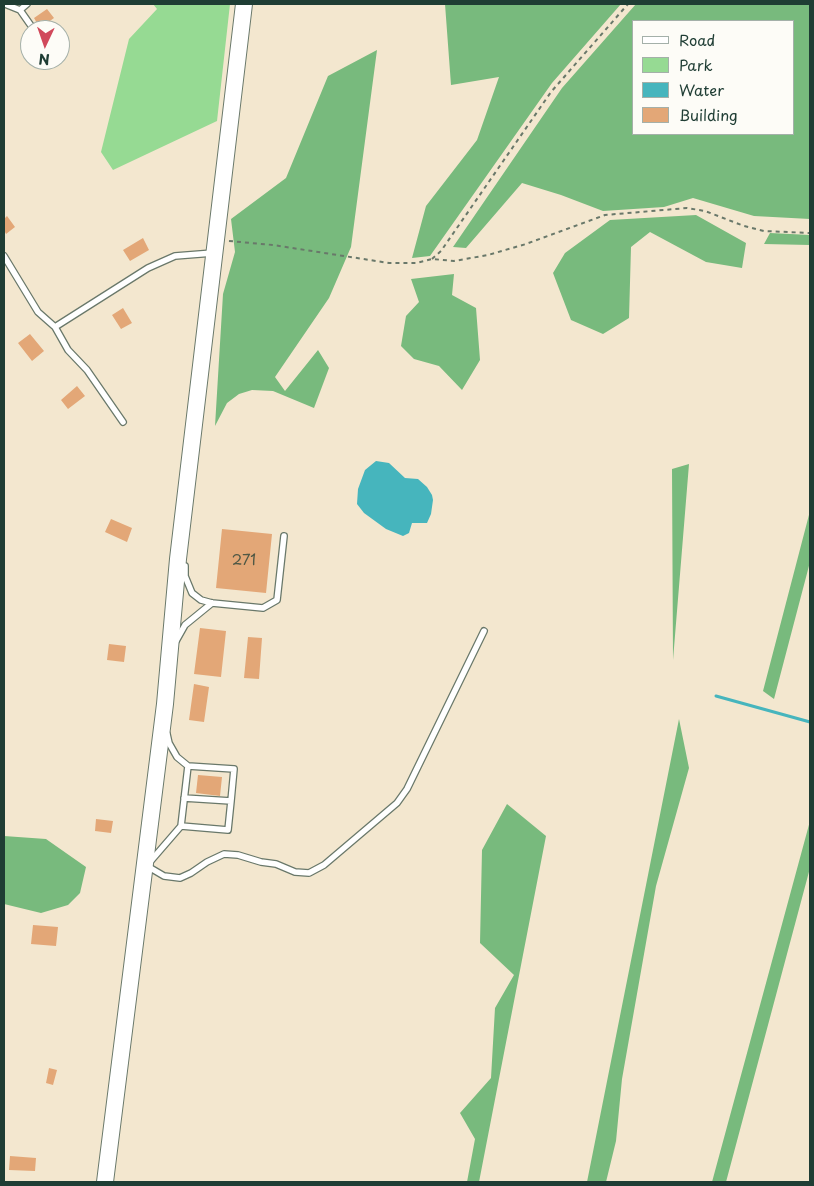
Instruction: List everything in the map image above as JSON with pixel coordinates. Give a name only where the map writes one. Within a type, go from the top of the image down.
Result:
[{"type":"main road","points":[[105,1182],[165,704],[186,484],[244,4]]},
{"type":"lane","points":[[5,4],[20,10],[27,20]]},
{"type":"lane","points":[[20,10],[27,4]]},
{"type":"lane","points":[[55,327],[148,268],[176,256],[214,247]]},
{"type":"lane","points":[[4,256],[38,312],[55,327],[68,350],[87,370],[123,422]]},
{"type":"lane","points":[[186,484],[185,576],[192,593],[201,600],[212,604],[262,608],[277,600],[284,536]]},
{"type":"lane","points":[[168,672],[173,647],[185,625],[212,604]]},
{"type":"lane","points":[[147,866],[164,876],[180,878],[224,854],[238,855],[261,862],[276,864],[295,872],[309,873],[324,865],[397,804],[484,631]]},
{"type":"lane","points":[[165,704],[169,743],[177,757],[188,766],[234,769],[228,830],[181,826]]},
{"type":"lane","points":[[142,883],[147,866],[181,826],[188,766]]},
{"type":"lane","points":[[184,798],[231,802]]},
{"type":"path","points":[[432,259],[441,251],[551,92],[628,4]]},
{"type":"path","points":[[214,247],[273,245],[389,263],[416,263],[432,259],[454,261],[488,255],[526,244],[606,215],[687,208],[705,211],[744,226],[764,231],[810,233]]},
{"type":"green space","points":[[153,4],[230,4],[217,121],[113,170],[101,152],[129,39],[157,9]]},
{"type":"green space","points":[[445,4],[621,4],[552,83],[430,256],[412,258],[426,206],[477,140],[499,77],[451,85]]},
{"type":"green space","points":[[636,4],[810,4],[810,219],[754,216],[693,198],[664,207],[603,211],[522,183],[466,248],[453,247],[562,88]]},
{"type":"green space","points":[[377,50],[351,247],[329,298],[275,377],[285,391],[318,350],[329,368],[314,408],[273,391],[252,390],[239,394],[227,403],[215,426],[223,294],[235,252],[231,219],[286,178],[328,76]]},
{"type":"green space","points":[[696,215],[746,243],[742,268],[706,262],[650,232],[631,247],[629,318],[603,334],[571,320],[553,273],[565,253],[610,220]]},
{"type":"green space","points":[[770,233],[810,235],[810,245],[764,244]]},
{"type":"green space","points":[[454,274],[452,295],[476,308],[480,360],[462,390],[439,366],[414,359],[401,346],[406,316],[419,302],[411,279]]},
{"type":"green space","points":[[689,464],[673,660],[672,469]]},
{"type":"green space","points":[[810,511],[810,562],[774,699],[763,691]]},
{"type":"green space","points":[[679,719],[689,768],[656,886],[622,1079],[616,1141],[606,1182],[587,1182]]},
{"type":"green space","points":[[507,804],[546,836],[479,1182],[467,1182],[475,1139],[460,1113],[491,1078],[495,1008],[514,975],[480,943],[482,850]]},
{"type":"green space","points":[[810,821],[810,868],[726,1182],[712,1182]]},
{"type":"green space","points":[[4,836],[46,839],[86,867],[80,893],[68,905],[41,913],[4,904]]},
{"type":"water","points":[[376,461],[389,463],[405,478],[418,479],[427,487],[433,500],[431,514],[427,523],[412,523],[409,533],[403,536],[386,529],[364,513],[357,504],[358,489],[365,470]]},
{"type":"building","points":[[47,9],[54,18],[51,20],[35,20],[34,18]]},
{"type":"building","points":[[7,216],[15,227],[6,234],[4,219]]},
{"type":"building","points":[[143,238],[149,250],[130,261],[123,250]]},
{"type":"building","points":[[123,308],[132,323],[121,329],[112,315]]},
{"type":"building","points":[[30,334],[44,351],[32,361],[18,343]]},
{"type":"building","points":[[77,386],[85,396],[68,409],[61,400]]},
{"type":"building","points":[[111,519],[132,528],[127,542],[105,532]]},
{"type":"building","points":[[222,529],[272,534],[266,593],[216,588]]},
{"type":"building","points":[[200,628],[226,631],[221,677],[194,674]]},
{"type":"building","points":[[248,637],[262,638],[259,679],[244,678]]},
{"type":"building","points":[[109,644],[126,646],[124,662],[107,660]]},
{"type":"building","points":[[194,684],[209,687],[204,722],[189,720]]},
{"type":"building","points":[[198,775],[222,777],[220,796],[196,793]]},
{"type":"building","points":[[96,819],[113,821],[111,833],[95,831]]},
{"type":"building","points":[[33,925],[58,927],[56,946],[31,944]]},
{"type":"building","points":[[49,1068],[57,1070],[53,1085],[46,1083]]},
{"type":"building","points":[[10,1156],[36,1158],[35,1171],[9,1170]]},
{"type":"waterway","points":[[716,696],[810,722]]}]
